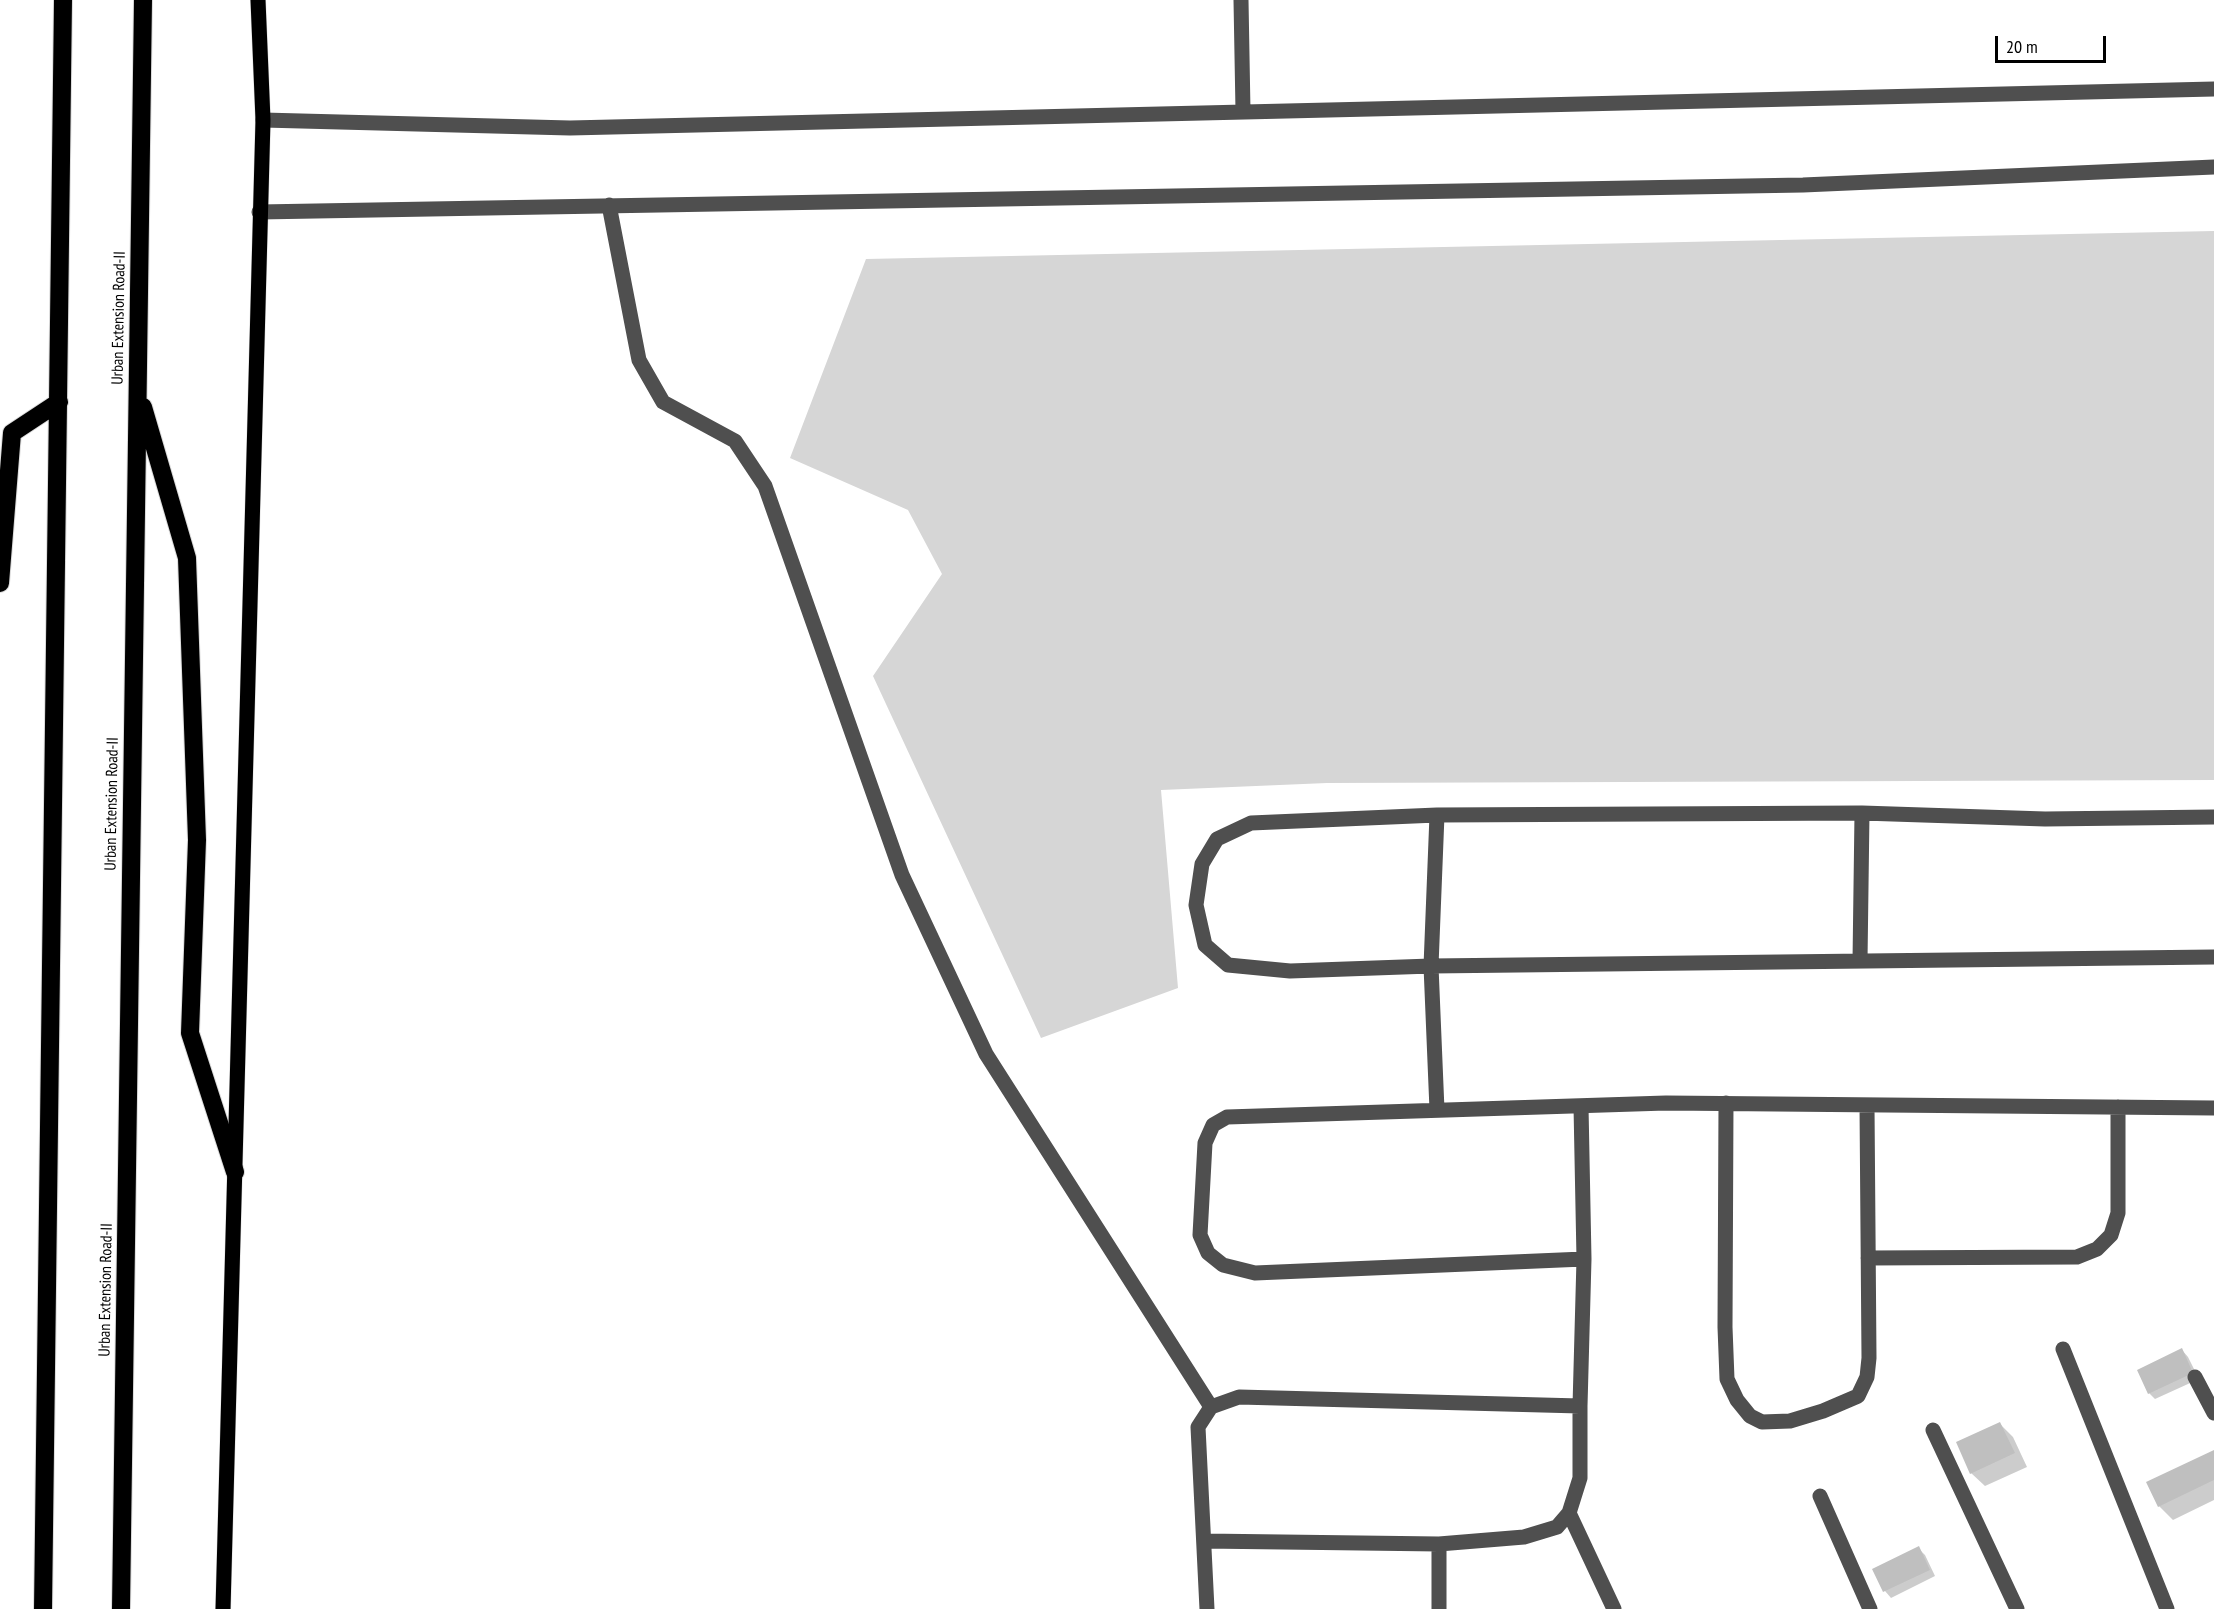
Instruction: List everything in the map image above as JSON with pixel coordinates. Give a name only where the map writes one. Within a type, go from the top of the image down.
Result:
[{"type":"highway","points":[[43,1609],[63,0]]},
{"type":"highway","name":"Urban Extension Road-II","points":[[121,1609],[143,0]]},
{"type":"highway","points":[[138,388],[187,558],[197,840],[190,1033],[235,1172]]},
{"type":"highway","points":[[0,583],[12,433],[59,402]]},
{"type":"main road","points":[[224,1609],[263,120],[258,0]]},
{"type":"street","points":[[1241,0],[1243,111]]},
{"type":"street","points":[[263,120],[570,128],[2214,89]]},
{"type":"street","points":[[259,212],[1803,185],[2214,167]]},
{"type":"street","points":[[609,205],[639,360],[663,402],[735,441],[765,486],[902,875],[986,1054],[1211,1407]]},
{"type":"street","points":[[1860,961],[1862,813]]},
{"type":"street","points":[[2214,817],[2045,819],[1862,813],[1437,815],[1251,823],[1217,839],[1202,864],[1196,905],[1205,945],[1228,965],[1290,971],[1431,966],[2214,957]]},
{"type":"street","points":[[1437,815],[1431,966],[1437,1110]]},
{"type":"street","points":[[1584,1259],[1255,1273],[1223,1265],[1208,1253],[1200,1235],[1205,1143],[1213,1125],[1227,1117],[1666,1102],[2214,1108]]},
{"type":"street","points":[[1726,1103],[1725,1327],[1727,1379],[1737,1400],[1750,1416],[1762,1422],[1790,1421],[1823,1411],[1858,1396],[1867,1377],[1869,1358],[1867,1105]]},
{"type":"street","points":[[1204,1541],[1439,1544],[1524,1537],[1557,1527],[1569,1513],[1580,1478],[1584,1259],[1581,1106]]},
{"type":"street","points":[[1869,1258],[2077,1257],[2097,1249],[2111,1235],[2118,1214],[2118,1107]]},
{"type":"street","points":[[2063,1349],[2168,1609]]},
{"type":"street","points":[[2195,1377],[2214,1413]]},
{"type":"street","points":[[1207,1609],[1198,1427],[1211,1407],[1239,1397],[1580,1406]]},
{"type":"street","points":[[1933,1430],[2017,1609]]},
{"type":"street","points":[[1820,1496],[1870,1609]]},
{"type":"street","points":[[1569,1513],[1614,1609]]},
{"type":"street","points":[[1439,1544],[1439,1609]]},
{"type":"shaded area","points":[[2214,231],[2214,780],[1327,783],[1161,790],[1178,988],[1041,1038],[873,676],[942,574],[908,510],[790,458],[866,259]]},
{"type":"building","points":[[2182,1348],[2193,1373],[2148,1394],[2137,1370]]},
{"type":"building","points":[[2000,1422],[2015,1453],[1970,1474],[1956,1442]]},
{"type":"building","points":[[2214,1450],[2214,1480],[2158,1507],[2146,1482]]},
{"type":"building","points":[[1919,1546],[1930,1570],[1883,1592],[1872,1569]]}]
